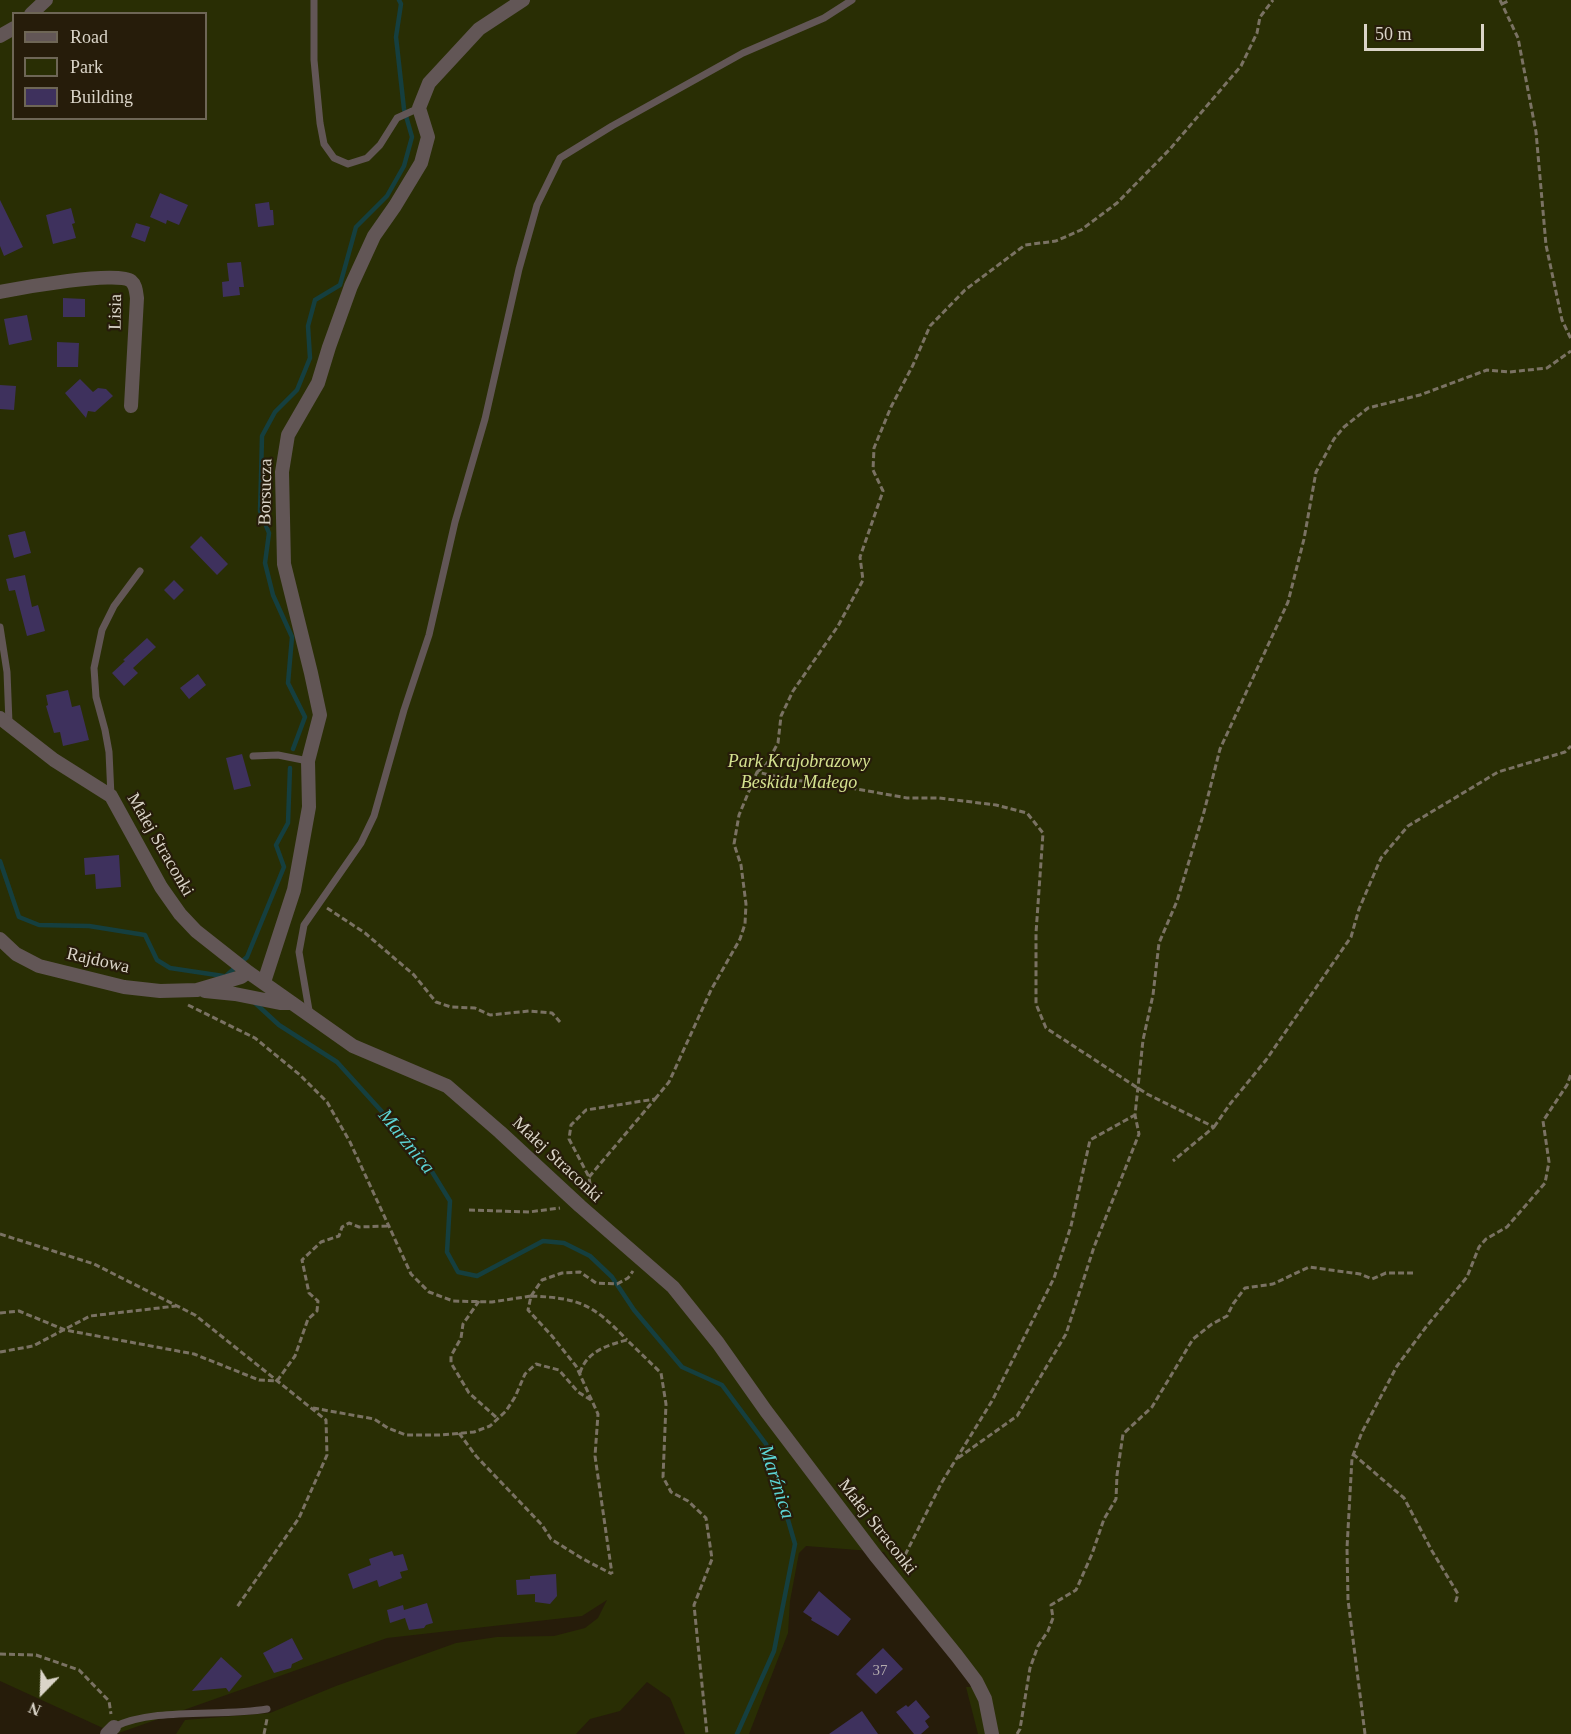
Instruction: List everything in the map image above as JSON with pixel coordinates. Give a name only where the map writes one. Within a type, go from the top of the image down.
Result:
[{"type":"street","points":[[33,12],[46,0]]},
{"type":"street","points":[[415,110],[429,83],[472,36],[523,0]]},
{"type":"street","name":"Borsucza","points":[[264,982],[294,890],[309,807],[308,761],[320,715],[284,564],[282,472],[288,435],[318,383],[344,306],[374,236],[421,163],[428,137],[415,110]]},
{"type":"street","name":"Lisia","points":[[0,292],[94,278],[114,277],[131,281],[136,287],[137,298],[131,406]]},
{"type":"street","name":"Małej Straconki","points":[[4,722],[54,760],[111,796],[161,887],[180,914],[196,932],[244,975],[264,982],[291,1004],[353,1046],[447,1086],[673,1287],[693,1310],[766,1411],[896,1581],[976,1681],[985,1699],[992,1734]]},
{"type":"street","name":"Rajdowa","points":[[0,939],[16,954],[39,966],[124,987],[160,991],[204,988],[244,975]]},
{"type":"street","name":"Rajdowa","points":[[204,988],[291,1004]]},
{"type":"lane","points":[[314,0],[314,60],[320,123],[324,144],[333,158],[348,164],[367,158],[380,145],[397,118],[415,110]]},
{"type":"lane","points":[[310,1017],[299,952],[304,925],[361,843],[374,816],[404,710],[429,635],[454,522],[484,419],[519,269],[537,205],[560,158],[612,126],[743,53],[824,18],[852,0]]},
{"type":"lane","points":[[111,796],[109,752],[96,697],[94,668],[102,630],[114,606],[140,571]]},
{"type":"lane","points":[[0,627],[7,672],[4,722]]},
{"type":"lane","points":[[253,756],[278,755],[308,761]]},
{"type":"lane","points":[[110,1731],[127,1722],[154,1717],[267,1709]]},
{"type":"path","points":[[589,1177],[669,1082],[711,990],[740,939],[745,924],[746,904],[741,865],[734,844],[739,815],[757,772],[766,765],[778,743],[781,716],[793,691],[838,626],[863,580],[860,556],[883,490],[873,470],[874,448],[891,406],[930,326],[965,290],[1025,245],[1056,241],[1081,230],[1117,203],[1170,149],[1241,66],[1257,33],[1260,17],[1273,0]]},
{"type":"path","points":[[1510,0],[1501,2],[1518,38],[1536,132],[1546,244],[1562,320],[1571,339]]},
{"type":"path","points":[[958,1458],[1017,1416],[1066,1334],[1094,1247],[1139,1134],[1135,1115],[1143,1040],[1153,994],[1159,943],[1179,891],[1221,749],[1288,602],[1304,539],[1316,472],[1334,439],[1368,408],[1420,395],[1487,370],[1509,372],[1547,368],[1571,351]]},
{"type":"path","points":[[1173,1161],[1214,1127],[1266,1060],[1352,937],[1359,909],[1381,858],[1408,826],[1498,772],[1565,752],[1571,746]]},
{"type":"path","points":[[757,772],[791,780],[823,783],[907,798],[939,798],[996,805],[1027,813],[1043,833],[1036,933],[1036,1004],[1046,1028],[1138,1088],[1214,1127]]},
{"type":"path","points":[[320,904],[365,933],[414,975],[436,1002],[451,1007],[475,1008],[490,1015],[529,1011],[552,1013],[560,1022]]},
{"type":"path","points":[[160,991],[255,1038],[300,1075],[327,1102],[350,1142],[411,1274],[429,1292],[453,1301],[492,1302],[531,1296],[576,1300],[593,1308],[610,1322],[661,1373],[666,1404],[663,1477],[671,1492],[688,1501],[706,1518],[712,1559],[693,1605],[707,1734]]},
{"type":"path","points":[[1365,1734],[1348,1600],[1347,1548],[1353,1454],[1397,1366],[1467,1277],[1479,1247],[1486,1239],[1507,1227],[1545,1183],[1550,1162],[1543,1121],[1567,1085],[1571,1074]]},
{"type":"path","points":[[469,1210],[529,1212],[584,1210],[592,1197],[589,1177],[569,1140],[571,1125],[586,1110],[655,1099]]},
{"type":"path","points":[[896,1581],[898,1568],[942,1482],[992,1401],[1054,1278],[1071,1226],[1090,1140],[1135,1115]]},
{"type":"path","points":[[278,1381],[295,1356],[308,1319],[317,1311],[318,1301],[309,1293],[302,1260],[321,1242],[339,1236],[342,1227],[349,1222],[359,1227],[388,1226]]},
{"type":"path","points":[[0,1234],[94,1264],[195,1315],[326,1419],[327,1455],[299,1518],[237,1607]]},
{"type":"path","points":[[459,1433],[476,1456],[542,1525],[551,1539],[612,1574],[595,1456],[598,1414],[576,1366],[528,1310],[531,1296],[542,1280],[562,1273],[580,1272],[596,1283],[617,1284],[628,1278],[642,1259]]},
{"type":"path","points":[[1017,1734],[1020,1729],[1030,1668],[1038,1646],[1053,1618],[1051,1605],[1076,1590],[1104,1519],[1116,1499],[1117,1475],[1124,1434],[1152,1407],[1193,1339],[1227,1316],[1245,1288],[1273,1284],[1309,1267],[1360,1274],[1372,1279],[1386,1273],[1413,1273]]},
{"type":"path","points":[[479,1301],[463,1324],[461,1338],[451,1356],[451,1363],[469,1393],[498,1419]]},
{"type":"path","points":[[0,1352],[33,1346],[90,1316],[176,1306]]},
{"type":"path","points":[[0,1312],[19,1311],[65,1330],[194,1354],[259,1380],[278,1381]]},
{"type":"path","points":[[580,1375],[582,1366],[605,1345],[627,1340]]},
{"type":"path","points":[[311,1407],[374,1419],[406,1435],[459,1433],[482,1429],[490,1426],[506,1411],[525,1374],[536,1364],[559,1370],[578,1392],[592,1401]]},
{"type":"path","points":[[1353,1454],[1404,1498],[1458,1594],[1455,1604]]},
{"type":"path","points":[[0,1654],[36,1655],[80,1670],[109,1701],[110,1731]]},
{"type":"green space","name":"Park Krajobrazowy Beskidu Małego","points":[[0,0],[1571,0],[1571,1734],[998,1734],[996,1722],[884,1552],[806,1546],[799,1553],[790,1601],[788,1633],[749,1734],[685,1734],[670,1698],[647,1682],[620,1711],[590,1719],[576,1734],[176,1734],[185,1720],[270,1713],[336,1686],[456,1643],[497,1637],[554,1636],[585,1628],[598,1618],[607,1600],[582,1616],[387,1638],[116,1734],[0,1681]]},
{"type":"green space","points":[[966,1687],[973,1687],[980,1700],[987,1734],[978,1734]]},
{"type":"building","points":[[160,193],[188,205],[179,225],[167,220],[166,224],[150,217]]},
{"type":"building","points":[[0,200],[23,247],[4,256],[0,246]]},
{"type":"building","points":[[269,202],[270,210],[273,210],[274,225],[258,227],[255,204]]},
{"type":"building","points":[[71,208],[76,238],[53,244],[46,215]]},
{"type":"building","points":[[136,223],[150,227],[145,242],[131,237]]},
{"type":"building","points":[[241,262],[244,287],[239,287],[240,295],[223,297],[222,282],[229,281],[227,263]]},
{"type":"building","points":[[63,298],[85,299],[85,317],[63,317]]},
{"type":"building","points":[[27,315],[32,340],[9,345],[4,319]]},
{"type":"building","points":[[57,342],[79,343],[78,367],[57,367]]},
{"type":"building","points":[[80,379],[93,392],[98,388],[106,389],[113,396],[95,412],[88,411],[86,418],[65,393]]},
{"type":"building","points":[[0,385],[16,386],[14,410],[0,409]]},
{"type":"building","points":[[25,531],[31,553],[14,558],[8,535]]},
{"type":"building","points":[[201,536],[228,564],[217,575],[190,547]]},
{"type":"building","points":[[25,575],[32,607],[38,605],[45,631],[27,636],[15,590],[9,591],[6,579]]},
{"type":"building","points":[[174,580],[184,590],[174,600],[164,590]]},
{"type":"building","points":[[147,638],[156,647],[133,668],[138,673],[124,686],[112,673]]},
{"type":"building","points":[[198,674],[206,685],[189,699],[180,688]]},
{"type":"building","points":[[68,690],[72,707],[80,705],[89,740],[63,746],[60,732],[54,733],[46,706],[48,705],[46,695]]},
{"type":"building","points":[[242,754],[251,786],[234,790],[226,758]]},
{"type":"building","points":[[119,855],[121,887],[96,889],[95,874],[85,875],[84,858]]},
{"type":"building","points":[[392,1551],[394,1556],[403,1554],[408,1570],[400,1572],[402,1578],[379,1587],[377,1580],[353,1589],[348,1574],[371,1565],[369,1559]]},
{"type":"building","points":[[556,1574],[557,1596],[550,1604],[535,1602],[535,1594],[517,1595],[516,1580],[530,1579],[530,1576]]},
{"type":"building","points":[[819,1591],[851,1619],[838,1636],[811,1620],[812,1618],[803,1612]]},
{"type":"building","points":[[427,1603],[433,1623],[424,1628],[409,1630],[405,1618],[390,1623],[387,1610],[403,1605],[404,1610]]},
{"type":"building","points":[[292,1638],[303,1659],[292,1664],[291,1668],[274,1673],[263,1653]]},
{"type":"building","points":[[883,1648],[903,1669],[876,1694],[856,1674]]},
{"type":"building","points":[[221,1657],[242,1676],[229,1692],[226,1688],[192,1691]]},
{"type":"building","points":[[916,1700],[930,1717],[925,1721],[929,1727],[921,1734],[914,1734],[896,1712],[906,1705],[908,1707]]},
{"type":"building","points":[[862,1711],[878,1734],[829,1734]]},
{"type":"waterway","points":[[293,749],[305,717],[288,683],[292,637],[273,595],[265,563],[269,533],[260,511],[262,436],[275,412],[297,390],[310,358],[308,326],[315,300],[340,285],[356,227],[387,196],[404,166],[412,137],[404,109],[396,37],[401,4],[399,0]]},
{"type":"waterway","points":[[227,975],[247,957],[284,867],[276,845],[288,823],[290,768]]},
{"type":"waterway","name":"Marźnica","points":[[0,861],[19,917],[39,925],[89,926],[145,935],[157,960],[170,968],[230,977]]},
{"type":"waterway","name":"Marźnica","points":[[254,1002],[279,1025],[337,1062],[423,1157],[450,1201],[447,1252],[458,1272],[477,1276],[543,1241],[564,1243],[590,1256],[612,1277],[634,1310],[682,1367],[722,1385],[766,1444],[795,1544],[774,1651],[737,1734]]}]
